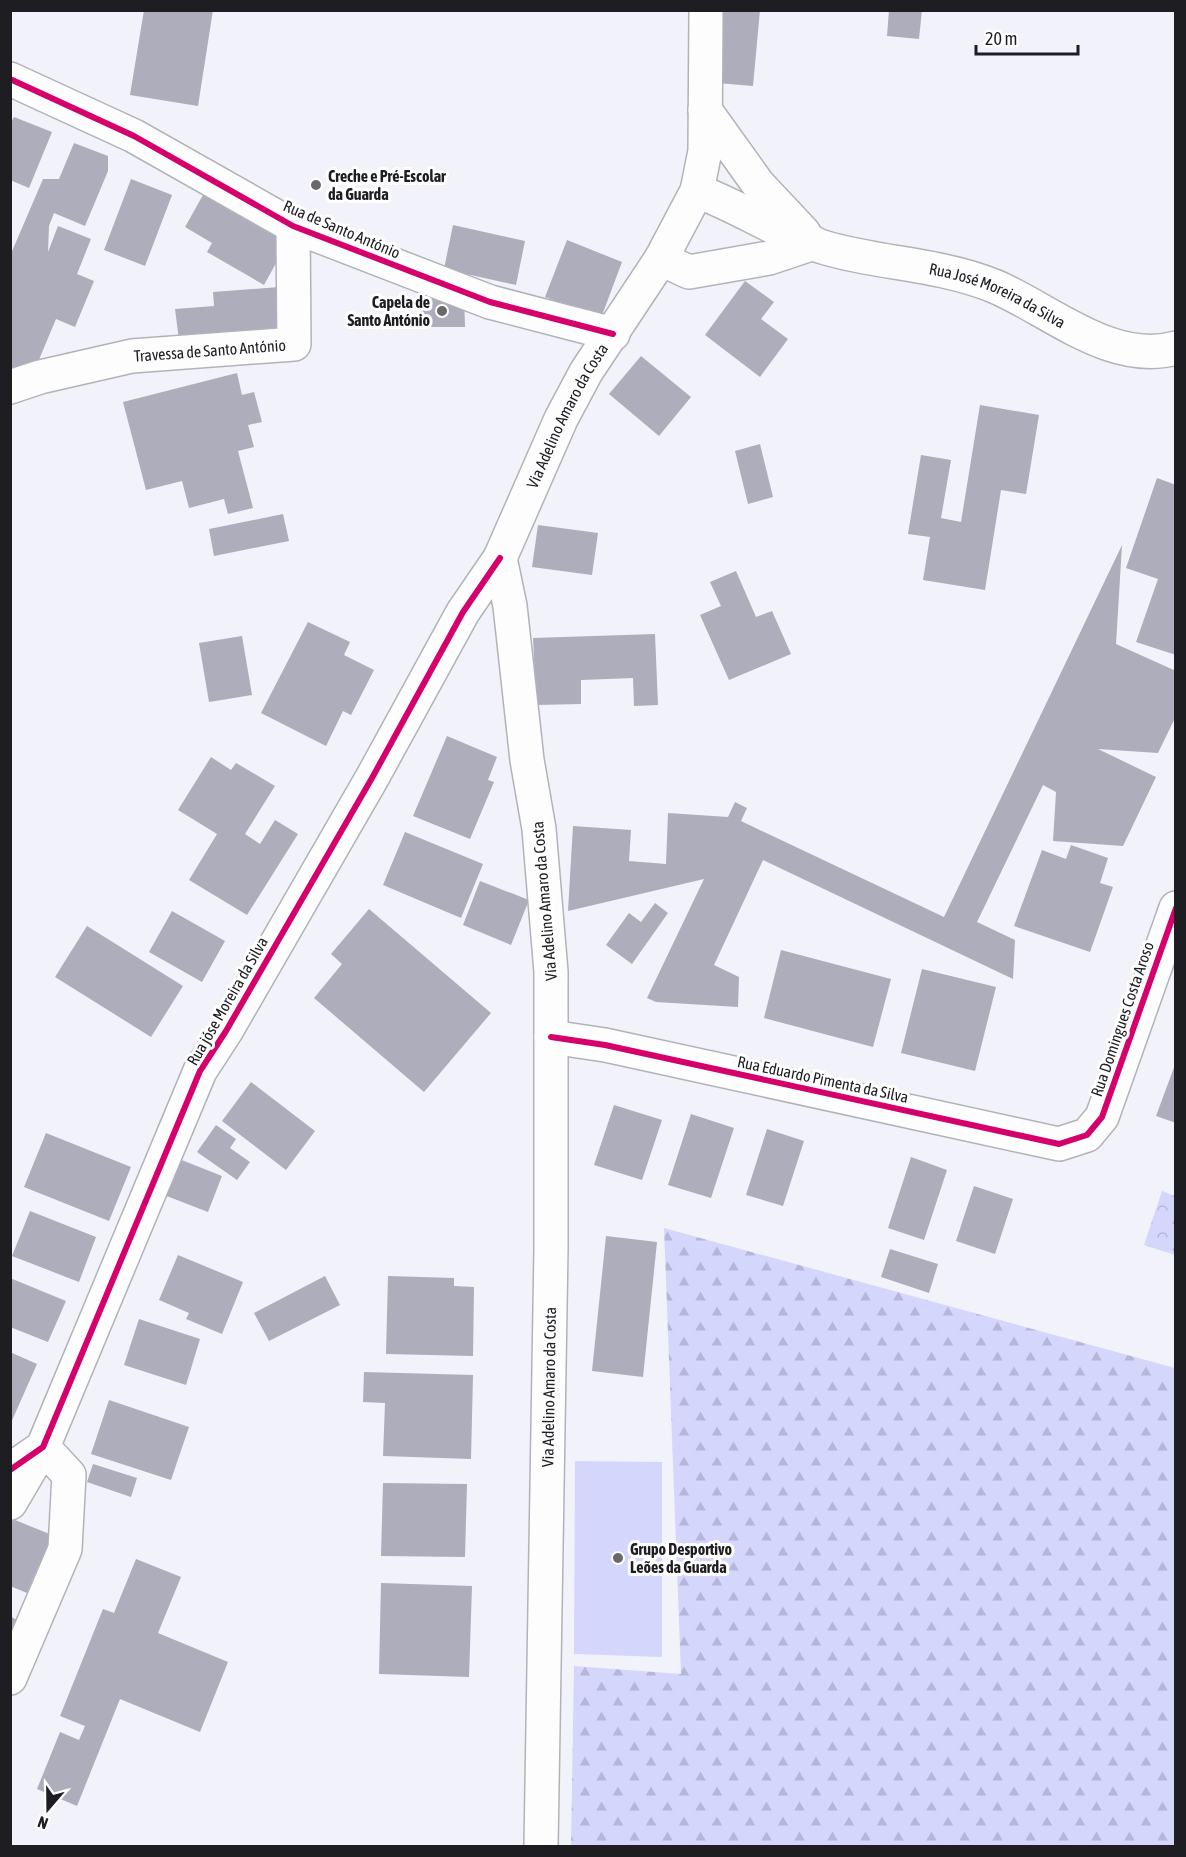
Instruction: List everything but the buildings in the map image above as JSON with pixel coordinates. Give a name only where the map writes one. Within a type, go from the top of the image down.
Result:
[{"type":"street","name":"Via Adelino Amaro da Costa","points":[[541,1846],[551,1037],[546,885],[527,760],[510,606],[500,558],[561,419],[586,372],[661,259],[697,190],[705,151],[706,10]]},
{"type":"street","name":"Rua de Santo António","points":[[10,79],[134,135],[293,226],[490,302],[612,334]]},
{"type":"street","points":[[661,259],[689,273],[769,258],[814,243],[758,184],[705,110]]},
{"type":"street","name":"Rua José Moreira da Silva","points":[[697,190],[826,248],[935,267],[994,286],[1109,344],[1138,350],[1176,348]]},
{"type":"street","name":"Travessa de Santo António","points":[[10,387],[40,377],[132,356],[294,344],[293,226]]},
{"type":"street","name":"Rua jóse Moreira da Silva","points":[[10,1503],[43,1447],[200,1071],[226,1031],[372,777],[463,612],[500,558]]},
{"type":"street","name":"Rua Domingues Costa Aroso","points":[[1087,1135],[1102,1117],[1176,908]]},
{"type":"street","name":"Rua Eduardo Pimenta da Silva","points":[[551,1037],[605,1045],[1059,1144],[1087,1135]]},
{"type":"street","points":[[10,1470],[43,1447],[69,1475],[65,1549],[10,1678]]},
{"type":"green space","points":[[1162,1191],[1175,1196],[1175,1255],[1144,1245]]},
{"type":"green space","points":[[664,1228],[1175,1368],[1175,1846],[571,1846],[574,1666],[681,1674]]},
{"type":"green space","name":"Grupo Desportivo Leões da Guarda","points":[[575,1461],[662,1462],[662,1657],[574,1654]]},
{"type":"cycle path","points":[[10,79],[134,136],[293,226],[490,302],[613,334]]},
{"type":"cycle path","points":[[10,1470],[43,1447],[200,1071],[226,1031],[372,778],[463,612],[500,558]]},
{"type":"cycle path","points":[[551,1037],[605,1045],[1059,1144],[1087,1135],[1102,1117],[1176,908]]},
{"type":"place","name":"Creche e Pré-Escolar da Guarda","points":[[316,185]]},
{"type":"place","name":"Capela de Santo António","points":[[442,311]]},
{"type":"place","name":"Grupo Desportivo Leões da Guarda","points":[[618,1558]]}]
